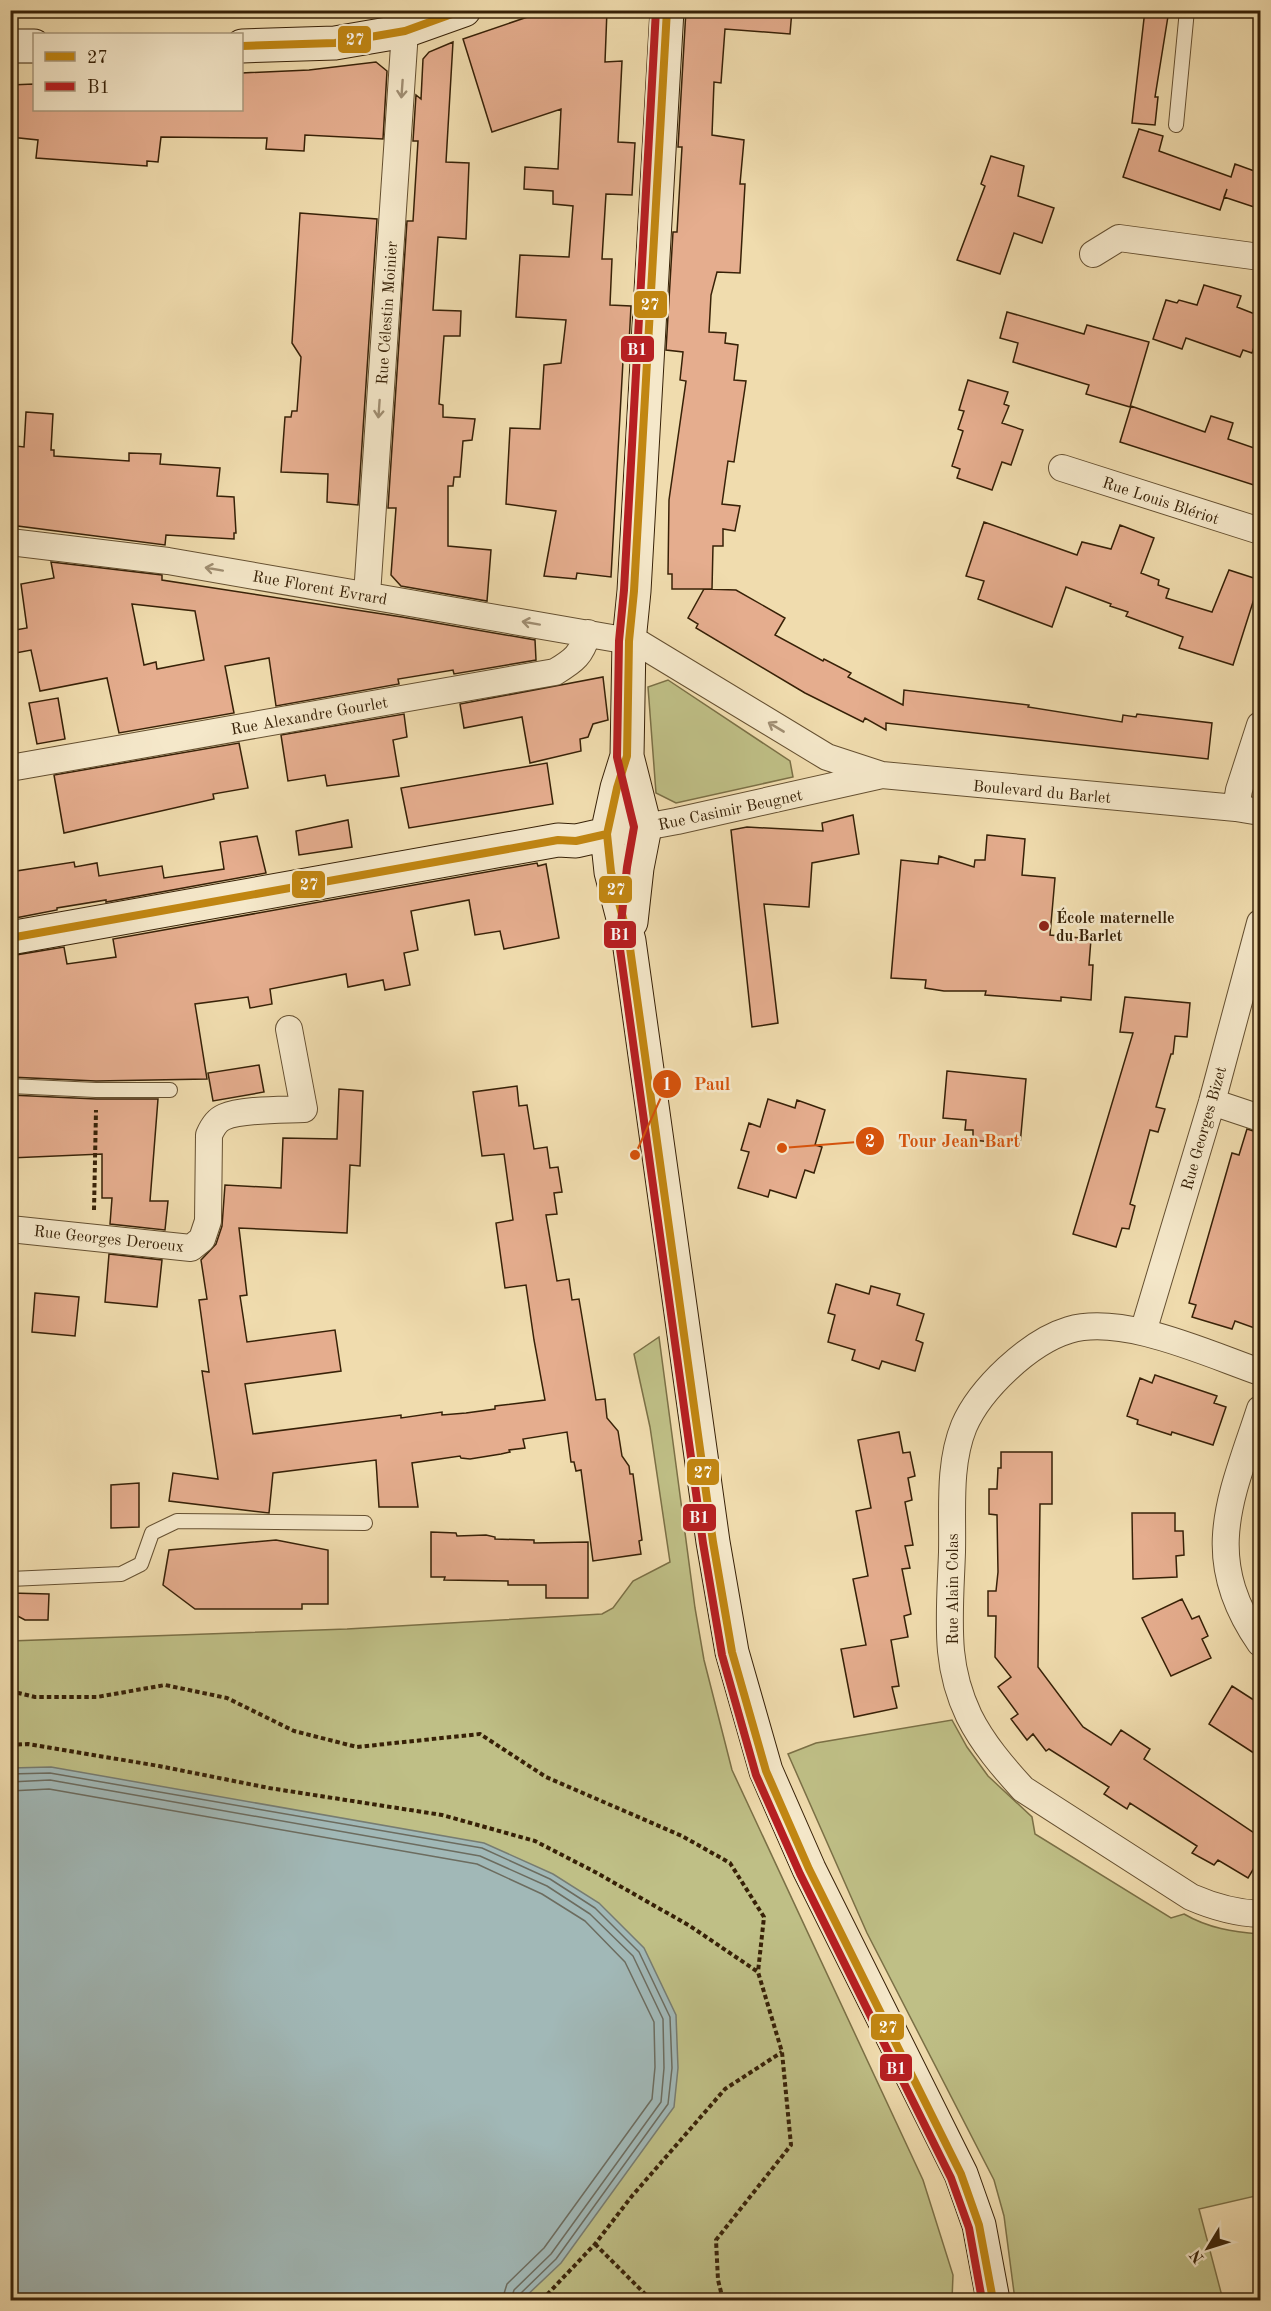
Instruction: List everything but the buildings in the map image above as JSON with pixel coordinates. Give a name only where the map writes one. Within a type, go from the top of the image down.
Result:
[{"type":"street","points":[[243,46],[335,43],[405,31],[464,10]]},
{"type":"street","points":[[628,941],[637,868],[645,827],[627,756],[629,640],[634,591],[667,10]]},
{"type":"street","name":"Rue Célestin Moinier","points":[[367,595],[405,31]]},
{"type":"street","points":[[10,46],[33,46]]},
{"type":"street","points":[[1093,254],[1119,238],[1260,257]]},
{"type":"street","name":"Rue Louis Blériot","points":[[1062,468],[1260,531]]},
{"type":"street","name":"Rue Florent Evrard","points":[[10,542],[168,561],[629,640]]},
{"type":"street","name":"Rue Alexandre Gourlet","points":[[10,768],[555,672],[572,662],[581,652],[588,633]]},
{"type":"street","name":"Boulevard du Barlet","points":[[629,640],[642,645],[826,757],[882,775],[1248,810]]},
{"type":"street","points":[[1248,810],[1239,790],[1260,724]]},
{"type":"street","points":[[627,756],[607,834],[611,872],[628,941],[713,1542],[732,1652],[766,1771],[809,1869],[961,2174],[979,2225],[991,2299]]},
{"type":"street","points":[[826,757],[826,788]]},
{"type":"street","name":"Rue Casimir Beugnet","points":[[10,938],[558,840],[576,841],[882,775]]},
{"type":"street","name":"Rue Georges Bizet","points":[[1143,1332],[1212,1102],[1260,923]]},
{"type":"street","name":"Rue Georges Deroeux","points":[[10,1228],[191,1248],[202,1239],[208,1221],[209,1135],[211,1129],[221,1118],[233,1114],[304,1109],[289,1029]]},
{"type":"street","points":[[1212,1102],[1260,1118]]},
{"type":"street","name":"Rue Alain Colas","points":[[1260,1372],[1143,1332],[1120,1327],[1093,1326],[1068,1330],[1037,1346],[996,1381],[978,1403],[965,1425],[957,1446],[954,1470],[950,1617],[951,1652],[969,1716],[984,1743],[1023,1788],[1191,1897],[1240,1913],[1260,1914]]},
{"type":"street","points":[[1260,1409],[1229,1503],[1225,1534],[1227,1567],[1234,1594],[1245,1622],[1260,1643]]},
{"type":"lane","points":[[1176,125],[1187,10]]},
{"type":"lane","points":[[10,1086],[96,1090],[170,1090]]},
{"type":"lane","points":[[10,1579],[121,1574],[141,1564],[152,1533],[177,1521],[364,1523]]},
{"type":"path","points":[[94,1238],[96,1090]]},
{"type":"path","points":[[10,1690],[35,1697],[98,1697],[165,1685],[227,1698],[294,1731],[357,1747],[480,1734],[546,1777],[682,1836],[729,1863],[764,1917],[758,1972],[782,2052],[791,2145],[716,2240],[718,2280],[723,2301]]},
{"type":"path","points":[[10,1745],[28,1744],[159,1766],[269,1788],[442,1815],[535,1841],[654,1904],[758,1972]]},
{"type":"path","points":[[542,2301],[596,2244],[632,2196],[725,2089],[782,2052]]},
{"type":"path","points":[[596,2244],[651,2301]]},
{"type":"green space","points":[[668,680],[790,761],[793,777],[676,803],[656,793],[648,687]]},
{"type":"green space","points":[[659,1337],[695,1608],[704,1660],[732,1770],[923,2180],[953,2275],[952,2300],[11,2300],[10,1641],[347,1629],[602,1614],[613,1608],[633,1581],[670,1562],[650,1427],[634,1354]]},
{"type":"green space","points":[[952,1720],[967,1747],[988,1776],[1032,1817],[1035,1834],[1171,1918],[1184,1914],[1202,1923],[1221,1928],[1260,1934],[1260,2195],[1199,2209],[1223,2300],[1015,2300],[1004,2216],[994,2180],[867,1933],[788,1754],[816,1743]]},
{"type":"water","points":[[51,1767],[484,1843],[553,1874],[599,1903],[644,1948],[676,2015],[678,2068],[674,2107],[561,2263],[522,2300],[11,2300],[11,1768]]},
{"type":"transit line","name":"27","points":[[243,46],[335,43],[405,31],[463,10]]},
{"type":"transit line","name":"B1","points":[[656,10],[624,590],[619,641],[617,757],[634,827],[619,942],[703,1543],[722,1655],[756,1775],[800,1874],[951,2178],[969,2228],[982,2300]]},
{"type":"transit line","name":"27","points":[[667,10],[634,591],[629,641],[627,756],[607,834],[611,872],[629,941],[713,1542],[732,1652],[766,1771],[809,1869],[961,2174],[979,2225],[993,2300]]},
{"type":"transit line","name":"27","points":[[10,938],[558,840],[576,841],[607,834]]},
{"type":"place","name":"École maternelle du Barlet","points":[[1044,926]]},
{"type":"place","name":"Tour Jean Bart","points":[[782,1148]]},
{"type":"place","name":"Paul","points":[[635,1155]]}]
